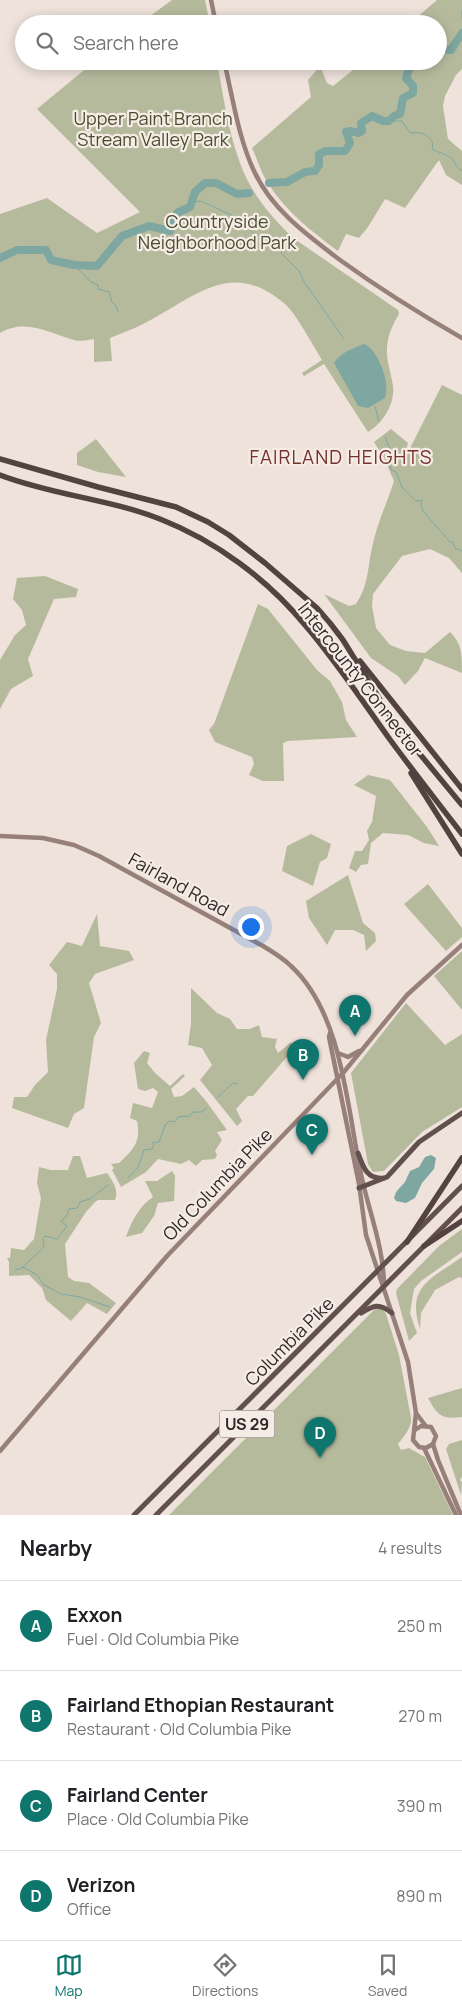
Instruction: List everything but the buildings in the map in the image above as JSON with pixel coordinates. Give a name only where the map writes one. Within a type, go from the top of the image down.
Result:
[{"type":"highway","name":"Intercounty Connector","points":[[0,459],[176,507],[208,522],[229,535],[317,608],[343,640],[395,724],[462,805]]},
{"type":"highway","name":"Intercounty Connector","points":[[0,475],[30,485],[127,508],[160,519],[222,551],[264,584],[305,624],[462,834]]},
{"type":"highway","points":[[343,640],[462,789]]},
{"type":"highway","points":[[391,741],[462,854]]},
{"type":"highway","points":[[362,1188],[387,1178],[419,1142],[462,1113]]},
{"type":"highway","points":[[358,1154],[369,1175],[387,1178]]},
{"type":"highway","points":[[407,1242],[462,1156]]},
{"type":"highway","name":"Columbia Pike","points":[[134,1515],[462,1186]]},
{"type":"highway","name":"Columbia Pike","points":[[156,1515],[462,1208]]},
{"type":"highway","points":[[424,1246],[462,1220]]},
{"type":"highway","points":[[354,1317],[377,1305],[383,1306],[392,1313]]},
{"type":"main road","points":[[211,0],[214,15]]},
{"type":"main road","points":[[226,70],[247,155],[261,186],[278,207],[312,240],[410,308],[462,338]]},
{"type":"main road","name":"Fairland Road","points":[[0,836],[44,838],[74,845],[100,856],[282,958],[300,975],[314,994],[330,1033],[334,1037],[343,1073],[358,1154],[366,1235],[408,1360],[416,1413],[415,1430]]},
{"type":"main road","name":"Old Columbia Pike","points":[[0,1450],[168,1256],[343,1073],[407,995],[462,945]]},
{"type":"main road","name":"Fairland Road","points":[[330,1033],[329,1037],[337,1078],[362,1188],[384,1265],[384,1286]]},
{"type":"main road","points":[[338,1054],[348,1057],[363,1049]]},
{"type":"main road","name":"Fairland Road","points":[[416,1413],[425,1425]]},
{"type":"main road","points":[[425,1425],[430,1427],[435,1433],[436,1440],[433,1444],[424,1448],[416,1446],[413,1440],[415,1430],[425,1425]]},
{"type":"main road","points":[[433,1444],[461,1515]]},
{"type":"main road","points":[[424,1448],[456,1515]]},
{"type":"green space","points":[[172,0],[205,0],[208,15],[151,15]]},
{"type":"green space","name":"Upper Paint Branch Stream Valley Park","points":[[437,0],[462,0],[462,69],[456,75],[445,96],[443,106],[448,139],[462,151],[462,185],[446,175],[439,160],[405,208],[385,199],[359,238],[346,234],[338,251],[308,227],[281,201],[264,176],[252,148],[311,97],[308,80],[317,70],[322,70],[327,83],[333,86],[353,70],[447,70],[447,15],[420,15]]},
{"type":"green space","name":"Countryside Neighborhood Park","points":[[84,70],[219,70],[226,113],[236,151],[244,174],[263,205],[296,240],[398,310],[399,314],[391,329],[387,347],[393,386],[392,400],[379,424],[368,432],[324,364],[304,376],[302,373],[322,360],[305,331],[286,305],[266,291],[248,284],[231,283],[214,286],[141,325],[110,338],[112,361],[94,362],[94,339],[76,341],[37,328],[28,327],[19,327],[0,333],[0,214],[47,198],[97,233],[140,212],[37,109]]},
{"type":"green space","points":[[442,385],[462,395],[462,573],[449,558],[430,549],[402,556],[373,594],[372,606],[376,628],[390,645],[406,651],[425,653],[450,632],[461,650],[462,673],[425,658],[418,671],[405,685],[398,676],[371,658],[324,594],[349,606],[356,604],[360,597],[365,583],[376,531],[394,481],[385,460],[374,442],[391,429],[408,443],[402,464]]},
{"type":"green space","points":[[96,439],[126,477],[98,472],[77,465],[77,453]]},
{"type":"green space","points":[[45,576],[78,589],[76,597],[54,599],[28,659],[33,676],[11,689],[0,709],[0,660],[15,635],[26,625],[22,610],[13,599],[17,578]]},
{"type":"green space","points":[[258,604],[268,609],[317,670],[330,681],[342,702],[346,720],[357,737],[288,741],[283,743],[284,781],[263,781],[249,775],[254,764],[252,757],[215,742],[209,730],[214,724]]},
{"type":"green space","points":[[368,775],[390,780],[427,827],[439,846],[424,843],[408,835],[383,833],[371,843],[368,864],[361,865],[356,872],[349,868],[355,851],[362,851],[369,840],[367,831],[372,822],[376,796],[354,785]]},
{"type":"green space","points":[[311,834],[331,844],[327,858],[320,862],[313,886],[282,871],[287,846]]},
{"type":"green space","points":[[348,875],[363,923],[375,933],[376,941],[366,951],[364,935],[353,930],[335,930],[327,945],[309,918],[306,901]]},
{"type":"green space","points":[[428,884],[462,928],[462,937],[446,951],[404,904]]},
{"type":"green space","points":[[97,914],[100,946],[129,951],[134,960],[95,974],[89,983],[101,1023],[94,1037],[84,1108],[74,1114],[68,1128],[12,1108],[14,1097],[27,1097],[35,1085],[48,1072],[46,1040],[57,989],[57,974],[49,965],[67,942],[82,946]]},
{"type":"green space","points":[[462,951],[462,1010],[434,976]]},
{"type":"green space","points":[[191,988],[217,1013],[230,1019],[237,1029],[250,1029],[259,1025],[262,1037],[277,1039],[275,1047],[278,1053],[291,1042],[292,1051],[253,1096],[248,1096],[236,1109],[242,1121],[237,1126],[200,1080],[212,1065],[202,1048],[188,1045],[191,1024]]},
{"type":"green space","points":[[406,1003],[445,1045],[462,1034],[462,1107],[422,1132],[384,1171],[373,1172],[368,1164],[351,1073]]},
{"type":"green space","points":[[144,1051],[150,1053],[147,1063],[170,1086],[183,1074],[185,1076],[171,1089],[174,1097],[182,1096],[194,1087],[227,1130],[217,1132],[222,1140],[215,1151],[217,1155],[215,1159],[202,1160],[196,1166],[189,1160],[181,1164],[158,1159],[146,1172],[121,1187],[111,1164],[119,1163],[129,1153],[137,1140],[137,1121],[130,1118],[133,1103],[152,1108],[158,1092],[153,1088],[145,1091],[138,1089],[134,1063]]},
{"type":"green space","points":[[73,1156],[80,1156],[87,1178],[107,1173],[115,1186],[116,1196],[115,1200],[98,1200],[95,1202],[86,1212],[65,1244],[68,1277],[74,1281],[89,1283],[116,1303],[107,1314],[87,1303],[71,1321],[46,1300],[42,1288],[29,1275],[9,1276],[9,1262],[7,1258],[10,1258],[11,1248],[24,1250],[34,1239],[41,1198],[37,1183],[39,1167],[51,1170],[68,1170]]},
{"type":"green space","points":[[172,1171],[175,1176],[174,1201],[158,1203],[154,1216],[142,1233],[126,1237],[136,1214],[153,1197],[145,1181],[157,1181]]},
{"type":"green space","points":[[462,1229],[462,1252],[421,1281],[414,1289],[410,1313],[417,1333],[409,1341],[396,1293],[397,1289],[439,1246]]},
{"type":"green space","points":[[462,1257],[462,1278],[459,1277],[435,1290],[421,1313],[420,1329],[416,1303],[419,1293],[431,1278]]},
{"type":"green space","points":[[376,1308],[383,1310],[386,1314],[399,1355],[411,1418],[409,1428],[398,1444],[401,1450],[409,1448],[425,1457],[453,1515],[169,1515]]},
{"type":"green space","points":[[462,1388],[462,1417],[450,1418],[441,1415],[434,1409],[428,1398]]},
{"type":"green space","points":[[462,1440],[461,1495],[446,1449],[449,1444]]},
{"type":"water","points":[[364,344],[369,347],[378,360],[385,376],[386,384],[385,398],[368,408],[358,406],[334,363],[343,354]]},
{"type":"water","points":[[431,1155],[436,1158],[434,1169],[422,1183],[415,1198],[406,1203],[396,1201],[394,1198],[396,1192],[405,1182],[410,1171],[419,1167],[425,1157]]},
{"type":"waterway","points":[[462,11],[462,19]]},
{"type":"waterway","points":[[447,50],[451,50],[462,33]]},
{"type":"waterway","points":[[269,183],[287,182],[305,172],[315,171],[319,165],[319,154],[326,151],[345,151],[350,143],[346,132],[359,133],[362,131],[361,123],[372,116],[383,121],[389,121],[394,116],[400,114],[403,98],[413,93],[413,86],[406,78],[409,70]]},
{"type":"waterway","points":[[389,121],[402,121],[410,133],[426,135],[433,143],[432,149],[450,157],[462,171]]},
{"type":"waterway","points":[[0,258],[17,250],[46,250],[51,260],[74,265],[97,266],[122,236],[149,226],[170,231],[177,213],[190,207],[195,192],[205,183],[216,183],[237,194],[249,193]]},
{"type":"waterway","points":[[192,202],[201,201],[244,221],[254,234],[284,247],[281,253],[300,272],[303,280],[344,339]]},
{"type":"waterway","points":[[74,265],[91,282],[98,285],[98,289],[109,292],[118,312]]},
{"type":"waterway","points":[[375,406],[379,422]]},
{"type":"waterway","points":[[385,437],[393,458],[390,464],[391,470],[396,472],[402,487],[416,501],[422,500],[423,511],[450,542],[453,542],[455,548],[462,551]]},
{"type":"waterway","points":[[218,1097],[233,1083],[238,1084]]},
{"type":"waterway","points":[[128,1178],[138,1167],[144,1150],[152,1149],[154,1145],[152,1143],[159,1142],[165,1125],[169,1121],[175,1122],[178,1117],[190,1116],[193,1112],[202,1112],[206,1108]]},
{"type":"waterway","points":[[15,1270],[22,1268],[44,1247],[43,1239],[45,1236],[57,1239],[67,1226],[61,1221],[66,1217],[69,1209],[77,1208],[80,1202],[90,1199],[108,1185]]},
{"type":"waterway","points":[[23,1267],[37,1275],[44,1285],[61,1294],[80,1297],[110,1307]]},
{"type":"place","name":"Exxon","points":[[355,1036]]},
{"type":"place","name":"Fairland Ethopian Restaurant","points":[[303,1080]]},
{"type":"place","name":"Fairland Center","points":[[312,1155]]},
{"type":"place","name":"Verizon","points":[[320,1458]]},
{"type":"district","name":"FAIRLAND HEIGHTS","points":[[341,457]]}]
